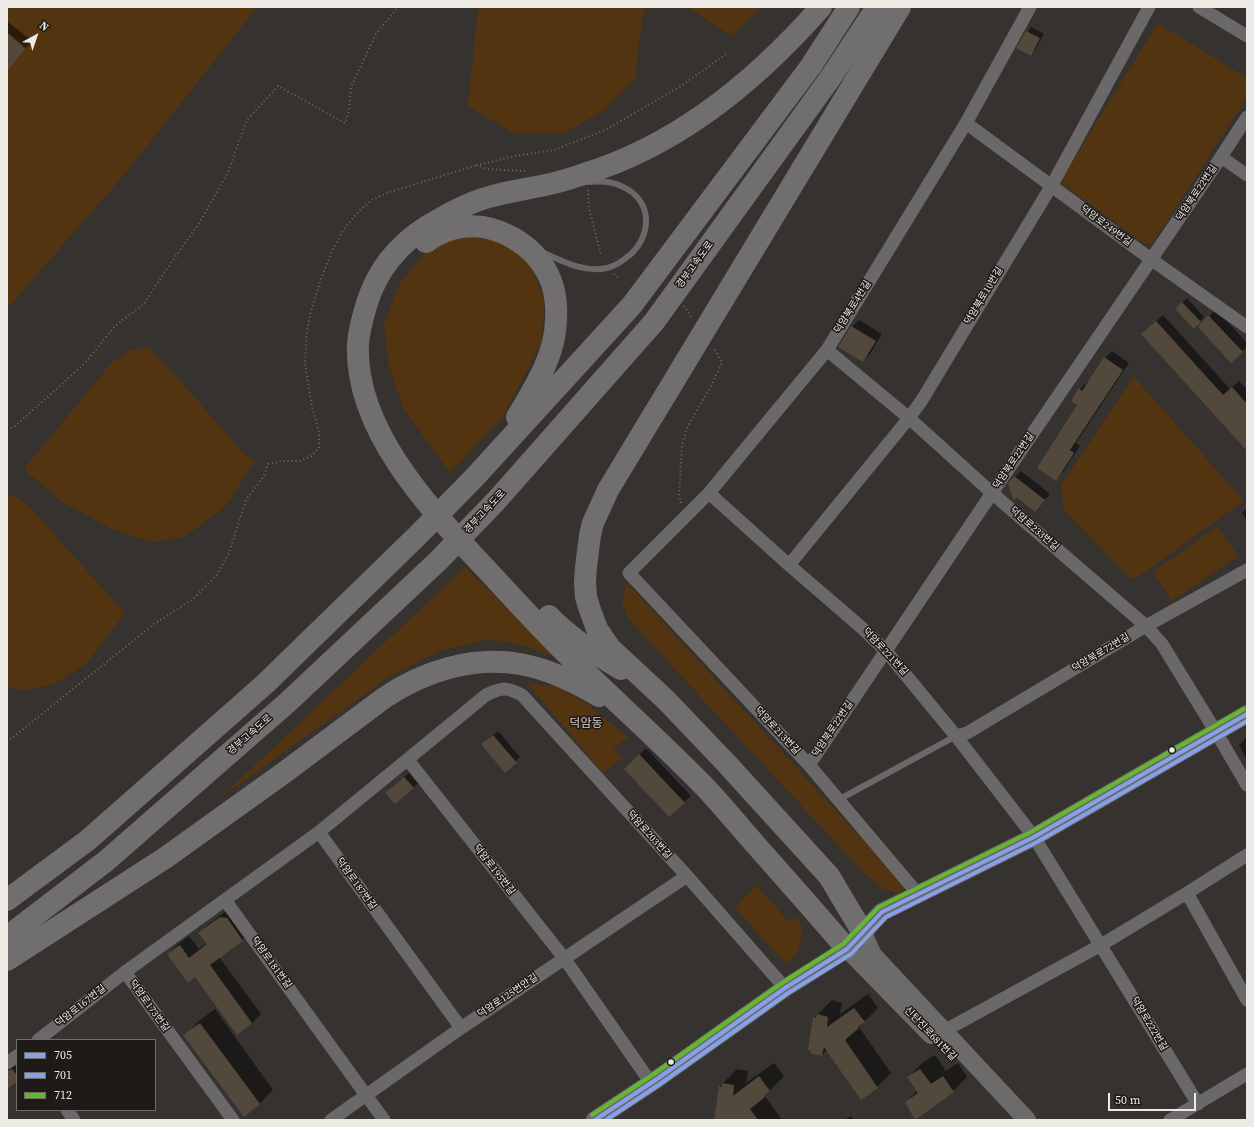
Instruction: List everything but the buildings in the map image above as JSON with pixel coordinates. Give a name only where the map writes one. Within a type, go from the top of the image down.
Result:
[{"type":"highway","points":[[822,7],[785,47],[751,78],[690,124],[656,144],[616,163],[588,173],[556,182],[488,197],[459,208],[413,236],[396,252],[375,281],[365,309],[358,340],[358,354],[362,381],[370,408],[383,438],[402,469],[426,503],[545,632],[705,788],[847,949]]},
{"type":"highway","points":[[7,900],[88,840],[265,684],[416,537],[474,478],[632,305],[811,66],[849,7]]},
{"type":"highway","name":"경부고속도로","points":[[7,937],[112,856],[288,702],[438,562],[496,501],[654,322],[827,83],[877,7]]},
{"type":"highway","points":[[863,933],[829,876],[666,700],[610,648],[595,623],[586,597],[585,582],[593,523],[615,477],[900,7]]},
{"type":"highway","points":[[474,478],[508,433],[531,393],[549,356],[555,333],[556,308],[552,286],[543,265],[528,249],[509,236],[486,228],[464,227],[442,232],[415,251],[400,267],[387,287],[381,300],[374,326],[372,354],[376,383],[380,398],[392,428],[420,474],[553,621],[569,635],[605,660],[636,678],[666,700]]},
{"type":"highway","points":[[7,960],[165,858],[285,772],[400,686],[435,671],[468,664],[490,662],[528,666],[553,673],[575,683],[617,706],[633,717]]},
{"type":"street","name":"덕암북로4번길","points":[[629,573],[709,493],[827,350],[966,123],[1030,7]]},
{"type":"street","name":"덕암북로10번길","points":[[789,565],[922,400],[1052,185],[1149,7]]},
{"type":"street","points":[[1199,7],[1247,36]]},
{"type":"street","name":"덕암북로22번길","points":[[809,765],[992,493],[1152,260],[1247,117]]},
{"type":"street","name":"덕암로249번길","points":[[966,123],[1152,260],[1247,327]]},
{"type":"street","name":"덕암북로22번길","points":[[1221,157],[1247,175]]},
{"type":"street","name":"덕암로233번길","points":[[827,350],[909,418],[992,493],[1146,626],[1162,644],[1247,785]]},
{"type":"street","name":"덕암로221번길","points":[[709,493],[789,565],[861,626],[886,651],[956,736],[1034,837]]},
{"type":"street","name":"덕암북로72번길","points":[[956,736],[967,732],[1146,626],[1247,570]]},
{"type":"street","name":"덕암로213번길","points":[[629,573],[809,765],[918,894]]},
{"type":"street","name":"덕암로203번길","points":[[408,760],[486,695],[496,690],[508,688],[522,695],[687,876],[785,988]]},
{"type":"street","points":[[595,1120],[651,1083],[785,988],[847,949],[882,912],[1034,837],[1247,714]]},
{"type":"street","points":[[226,900],[319,832],[408,760]]},
{"type":"street","name":"덕암로195번길","points":[[408,760],[564,958],[651,1083]]},
{"type":"street","name":"덕암로187번길","points":[[319,832],[461,1028]]},
{"type":"street","name":"덕암로222번길","points":[[1034,837],[1198,1104]]},
{"type":"street","points":[[1101,945],[1247,855]]},
{"type":"street","name":"덕암로125번안길","points":[[331,1120],[461,1028],[687,876]]},
{"type":"street","points":[[1187,893],[1247,1000]]},
{"type":"street","name":"덕암로173번길","points":[[226,900],[125,972],[233,1120]]},
{"type":"street","name":"덕암로181번길","points":[[226,900],[384,1120]]},
{"type":"street","name":"신탄진로681번길","points":[[863,933],[873,955],[1027,1120]]},
{"type":"street","name":"신탄진로681번길","points":[[944,1031],[1101,945]]},
{"type":"street","name":"신탄진로681번길","points":[[847,949],[1012,1120]]},
{"type":"street","name":"덕암로167번길","points":[[39,1039],[125,972]]},
{"type":"street","points":[[7,1063],[16,1057]]},
{"type":"street","points":[[1170,1120],[1247,1074]]},
{"type":"street","points":[[68,1111],[74,1120]]},
{"type":"lane","points":[[519,242],[567,264],[598,269],[620,263],[641,241],[646,226],[645,212],[639,199],[629,190],[606,182],[556,182]]},
{"type":"lane","points":[[838,800],[956,736]]},
{"type":"path","points":[[7,429],[14,426],[52,394],[85,363],[116,326],[144,304],[200,222],[228,172],[247,120],[278,86],[344,123],[349,111],[351,87],[376,34],[398,7]]},
{"type":"path","points":[[7,742],[154,624],[193,599],[216,576],[229,553],[246,500],[264,476],[268,464],[282,461],[300,461],[311,456],[319,448],[318,432],[312,407],[305,363],[307,330],[321,279],[332,251],[344,229],[359,211],[372,199],[390,192],[477,165],[515,156],[554,150],[605,130],[681,86],[726,54]]},
{"type":"path","points":[[477,165],[487,169],[528,171]]},
{"type":"path","points":[[588,186],[589,208],[601,255]]},
{"type":"path","points":[[684,305],[695,322]]},
{"type":"path","points":[[686,515],[679,496],[682,446],[687,427],[709,390],[722,363],[713,347]]},
{"type":"shaded area","points":[[7,7],[257,7],[129,169],[7,309]]},
{"type":"shaded area","points":[[478,7],[661,7],[645,9],[638,45],[636,77],[603,111],[564,133],[513,133],[468,106]]},
{"type":"shaded area","points":[[687,7],[761,7],[732,36]]},
{"type":"shaded area","points":[[1158,23],[1247,78],[1247,97],[1153,243],[1145,244],[1064,185],[1062,178]]},
{"type":"shaded area","points":[[466,234],[505,244],[530,261],[545,301],[541,344],[504,415],[450,473],[403,408],[388,362],[384,324],[401,281],[432,246]]},
{"type":"shaded area","points":[[149,348],[175,375],[246,456],[255,461],[227,505],[185,537],[152,542],[114,530],[62,502],[24,469],[112,362],[132,349]]},
{"type":"shaded area","points":[[1134,377],[1244,501],[1135,579],[1129,577],[1064,510],[1061,485]]},
{"type":"shaded area","points":[[7,496],[14,496],[26,503],[125,613],[87,663],[56,683],[30,690],[16,690],[7,687]]},
{"type":"shaded area","points":[[1218,526],[1238,556],[1172,601],[1153,572]]},
{"type":"shaded area","points":[[465,567],[558,658],[524,646],[489,639],[439,651],[386,679],[220,798]]},
{"type":"shaded area","points":[[627,583],[906,887],[899,893],[883,889],[863,872],[645,637],[629,619],[622,602]]},
{"type":"shaded area","points":[[527,683],[556,686],[583,701],[628,737],[613,749],[622,758],[603,773]]},
{"type":"shaded area","points":[[756,885],[788,921],[796,916],[802,927],[801,941],[796,955],[788,962],[783,961],[735,907]]},
{"type":"transit line","name":"712","points":[[592,1115],[654,1074],[782,983],[843,944],[879,907],[1031,832],[1244,709]]},
{"type":"transit line","name":"705","points":[[595,1120],[657,1079],[785,988],[847,949],[882,912],[1034,837],[1247,714]]},
{"type":"transit line","name":"701","points":[[606,1120],[660,1084],[788,993],[851,954],[886,917],[1037,842],[1247,721]]},
{"type":"district","name":"덕암동","points":[[586,724]]}]
